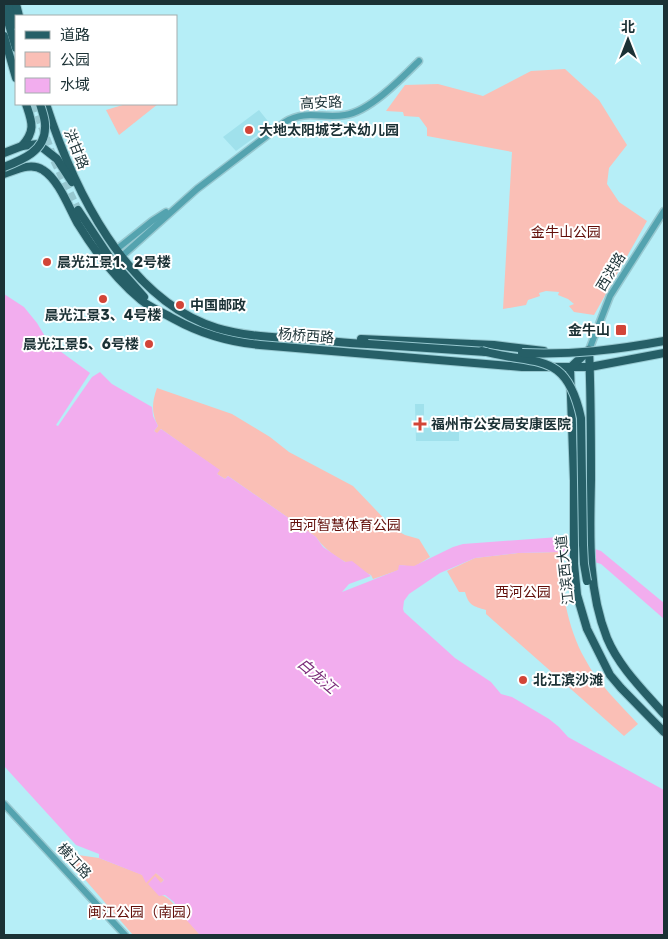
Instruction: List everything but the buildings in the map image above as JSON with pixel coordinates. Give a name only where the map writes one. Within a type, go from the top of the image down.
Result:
[{"type":"main road","points":[[10,4],[15,22]]},
{"type":"main road","points":[[4,8],[15,45]]},
{"type":"main road","points":[[4,36],[15,74]]},
{"type":"main road","points":[[22,146],[33,128],[26,105]]},
{"type":"main road","points":[[4,167],[32,153],[41,142],[45,128],[40,105]]},
{"type":"main road","name":"洪甘路","points":[[46,105],[62,148],[86,202]]},
{"type":"main road","points":[[31,118],[37,126],[45,126],[51,120]]},
{"type":"main road","points":[[4,153],[22,146],[38,144],[58,159],[86,202]]},
{"type":"main road","name":"杨桥西路","points":[[4,174],[22,168],[39,167],[46,172],[52,178],[79,225],[112,270],[142,301],[194,330],[243,343],[466,364],[590,367],[664,353]]},
{"type":"main road","name":"杨桥西路","points":[[86,202],[122,256],[155,292],[193,318],[217,328],[240,334],[368,344],[555,354],[593,353],[664,340]]},
{"type":"main road","points":[[78,210],[112,261],[141,295],[174,319]]},
{"type":"main road","points":[[302,339],[377,339],[494,345],[547,351],[589,350],[664,340]]},
{"type":"main road","points":[[570,368],[589,350]]},
{"type":"main road","name":"江滨西大道","points":[[589,350],[591,390],[591,566],[597,608],[607,639],[626,671],[664,714]]},
{"type":"main road","points":[[482,351],[549,364],[566,378],[577,399],[581,418],[584,564],[587,581],[597,608]]},
{"type":"main road","name":"江滨西大道","points":[[570,368],[574,481],[574,564],[578,595],[587,629],[610,675],[620,688],[664,732]]},
{"type":"main road","points":[[591,638],[600,645],[605,643],[607,639]]},
{"type":"street","name":"高安路","points":[[122,256],[197,189],[287,121],[301,115],[346,115],[357,111],[396,85],[419,61]]},
{"type":"street","name":"高安路","points":[[117,249],[152,221],[176,207]]},
{"type":"street","name":"西洪路","points":[[589,350],[610,296],[664,211]]},
{"type":"street","name":"横江路","points":[[4,804],[125,935]]},
{"type":"shaded area","name":"大地太阳城艺术幼儿园","points":[[259,110],[271,125],[236,151],[223,137]]},
{"type":"shaded area","name":"福州市公安局安康医院","points":[[415,404],[424,404],[424,428],[459,429],[459,441],[416,441]]},
{"type":"green space","name":"金牛山公园","points":[[565,69],[599,100],[627,145],[609,168],[607,184],[619,202],[647,221],[594,315],[574,312],[569,306],[574,304],[558,295],[559,292],[546,291],[539,293],[540,296],[528,300],[526,305],[503,309],[512,152],[427,136],[427,128],[419,117],[404,116],[403,112],[386,111],[405,85],[438,84],[483,96],[531,71]]},
{"type":"green space","points":[[123,105],[157,105],[119,135],[106,110]]},
{"type":"green space","name":"西河智慧体育公园","points":[[157,388],[232,414],[270,437],[289,452],[353,486],[394,529],[419,539],[430,557],[414,567],[399,565],[399,570],[373,579],[371,575],[327,550],[316,537],[228,476],[225,479],[217,474],[219,470],[161,429],[157,434],[154,431],[158,426],[153,407]]},
{"type":"green space","name":"西河公园","points":[[560,552],[566,607],[579,647],[596,677],[638,724],[624,736],[486,614],[486,610],[470,603],[465,592],[459,592],[447,571],[475,558],[518,553]]},
{"type":"green space","name":"闽江公园（南园）","points":[[78,855],[99,858],[143,875],[156,873],[164,880],[161,883],[161,895],[176,906],[200,935],[133,935],[69,861]]},
{"type":"water","name":"白龙江","points":[[4,294],[24,307],[37,323],[49,343],[90,373],[56,425],[58,426],[92,377],[100,372],[112,384],[152,407],[153,416],[158,426],[154,431],[157,433],[161,429],[220,470],[217,474],[225,479],[228,476],[316,537],[323,547],[345,562],[352,561],[371,576],[349,584],[342,592],[398,570],[399,565],[414,566],[463,544],[559,537],[601,551],[664,603],[664,619],[601,564],[560,552],[518,553],[475,558],[440,573],[409,594],[404,601],[403,609],[455,658],[491,682],[501,694],[512,697],[549,719],[568,737],[664,790],[664,935],[200,935],[180,913],[174,902],[165,895],[159,896],[148,884],[155,876],[161,883],[164,880],[156,873],[146,883],[142,875],[99,858],[99,854],[76,845],[4,766]]},
{"type":"tunnel","points":[[34,105],[54,160],[78,210]]},
{"type":"place","name":"大地太阳城艺术幼儿园","points":[[249,130]]},
{"type":"place","name":"晨光江景1、2号楼","points":[[47,262]]},
{"type":"place","name":"晨光江景3、4号楼","points":[[103,299]]},
{"type":"place","name":"中国邮政","points":[[180,305]]},
{"type":"place","name":"金牛山","points":[[621,330]]},
{"type":"place","name":"晨光江景5、6号楼","points":[[149,344]]},
{"type":"place","name":"福州市公安局安康医院","points":[[420,424]]},
{"type":"place","name":"北江滨沙滩","points":[[523,680]]}]
